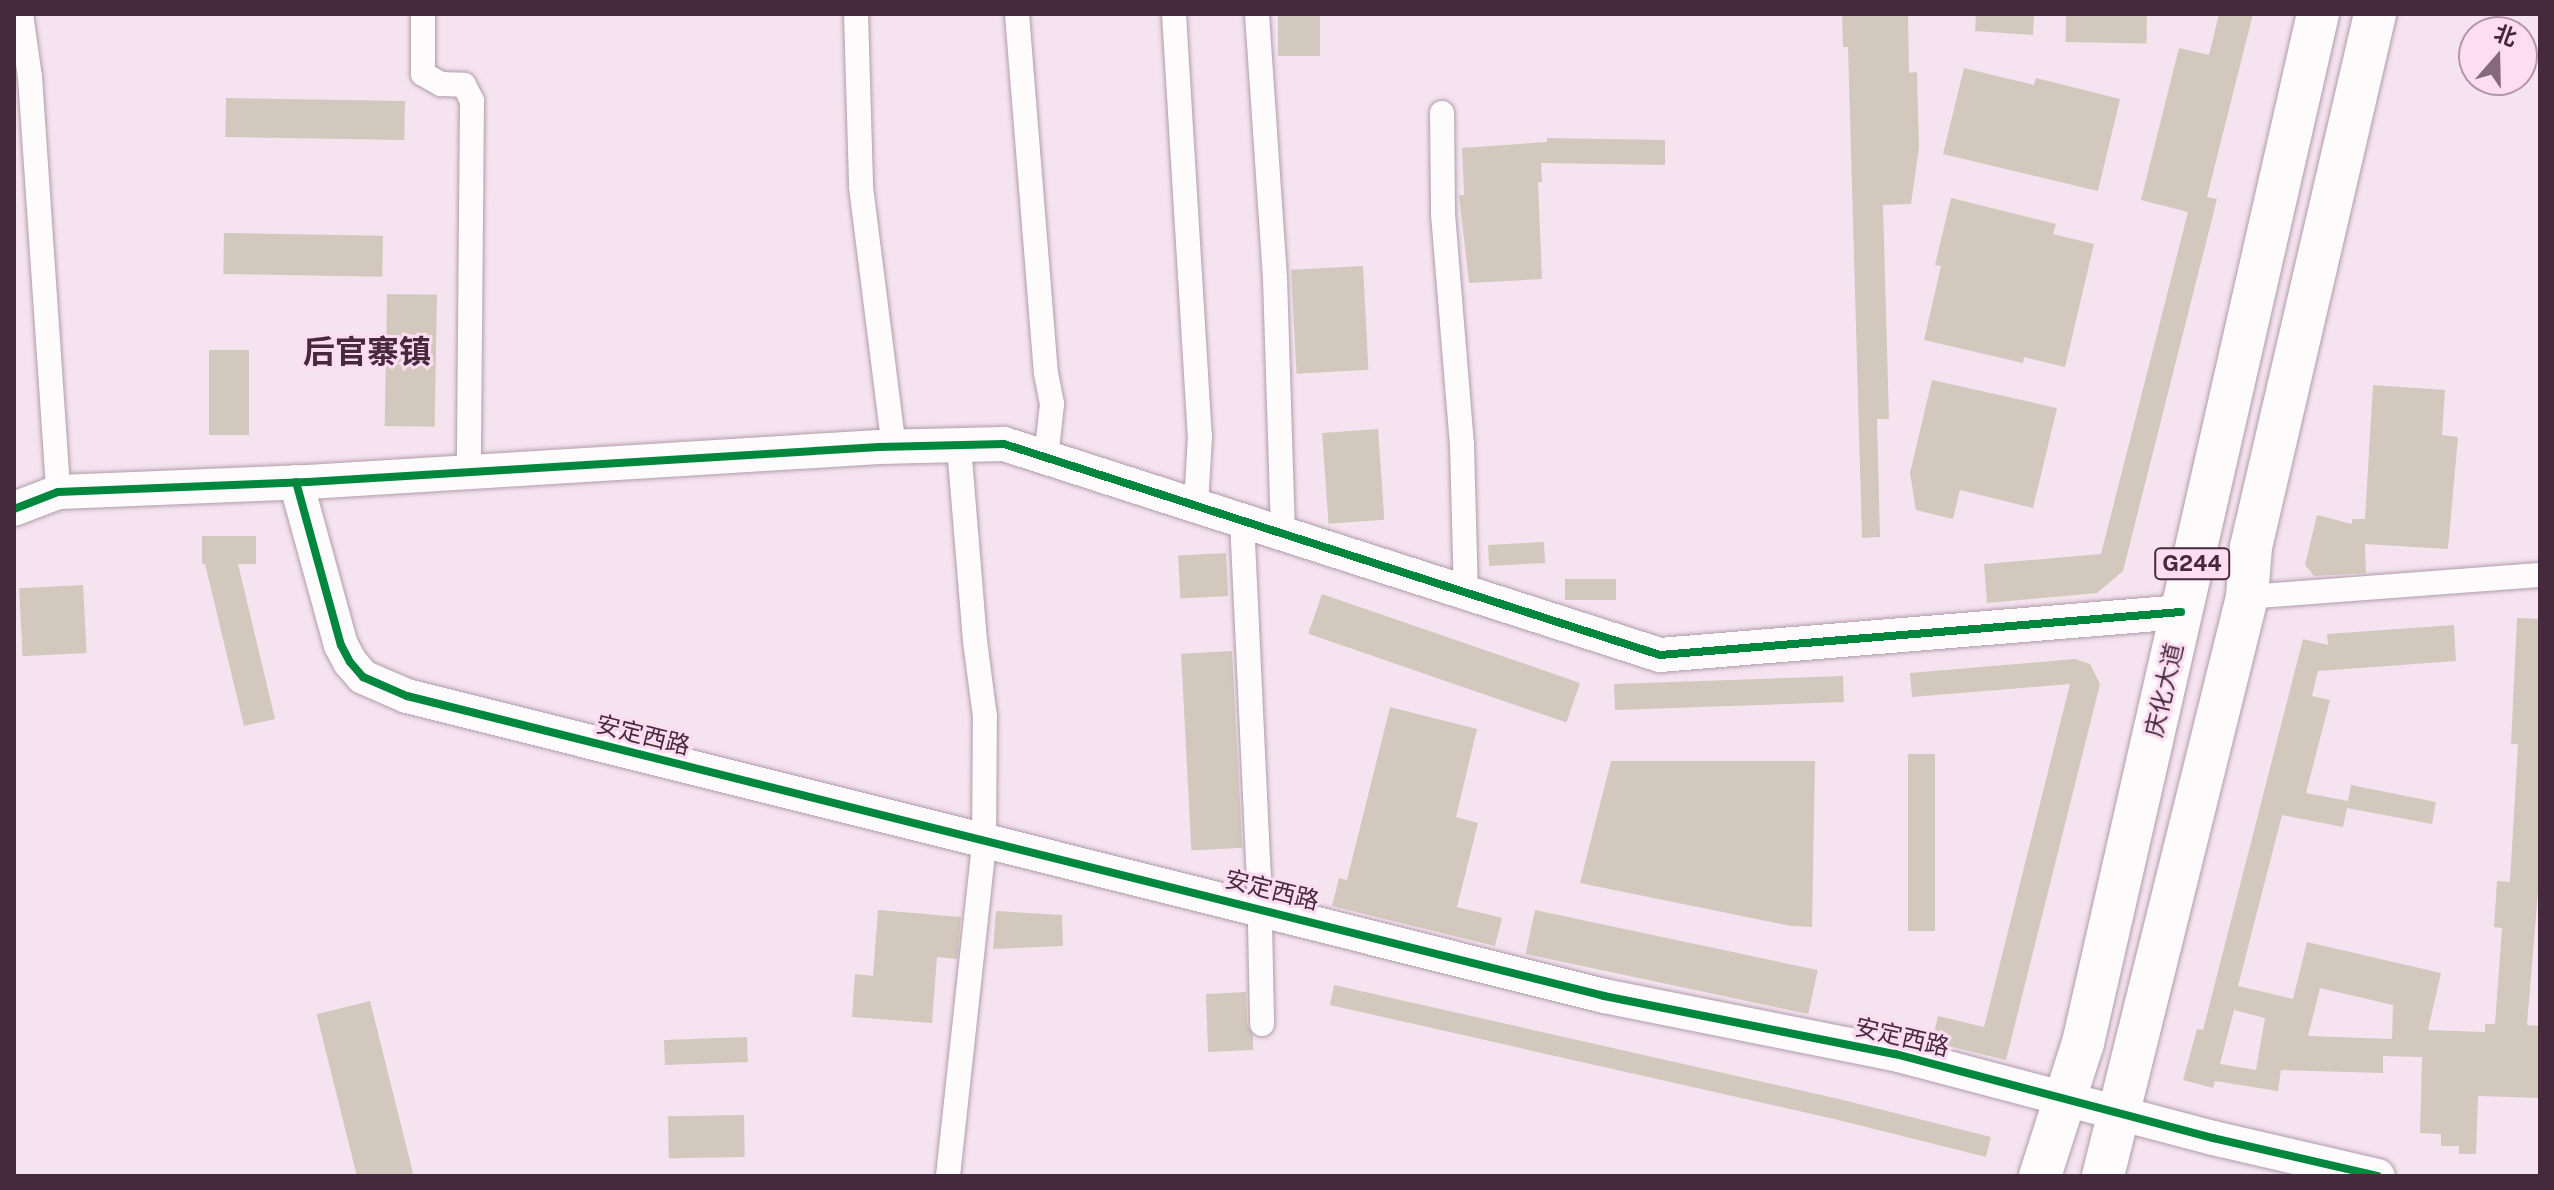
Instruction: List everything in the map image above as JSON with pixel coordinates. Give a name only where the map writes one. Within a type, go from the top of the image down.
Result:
[{"type":"highway","name":"庆化大道","points":[[2040,1176],[2083,1043],[2318,14]]},
{"type":"highway","name":"G244","points":[[2103,1176],[2247,597],[2251,547],[2375,14]]},
{"type":"street","points":[[21,14],[30,77],[58,492]]},
{"type":"street","points":[[423,14],[423,74],[441,84],[464,85],[472,101],[469,471]]},
{"type":"street","points":[[856,14],[861,187],[894,447]]},
{"type":"street","points":[[1017,14],[1045,357],[1052,404],[1046,458]]},
{"type":"street","points":[[1174,14],[1200,436],[1196,506]]},
{"type":"street","points":[[1257,14],[1275,278],[1283,534]]},
{"type":"street","points":[[1442,113],[1443,214],[1462,444],[1466,593]]},
{"type":"street","points":[[14,509],[58,492],[288,483],[894,447],[1004,444],[1660,655],[2181,612]]},
{"type":"street","points":[[948,1176],[984,847],[985,717],[975,641],[959,445]]},
{"type":"street","name":"安定西路","points":[[288,483],[327,647],[344,679],[358,692],[403,710],[1259,915],[1601,1010],[1891,1068],[2378,1176]]},
{"type":"street","points":[[1242,520],[1262,1024]]},
{"type":"street","points":[[2247,597],[2540,575]]},
{"type":"street","name":"安定西路","points":[[2118,1120],[2311,1176]]},
{"type":"building","points":[[1278,14],[1320,14],[1320,56],[1278,56]]},
{"type":"building","points":[[1842,14],[1908,14],[1909,73],[1917,72],[1919,148],[1911,204],[1883,205],[1889,419],[1877,419],[1880,537],[1862,538],[1848,47],[1843,47]]},
{"type":"building","points":[[1976,14],[2034,14],[2033,35],[1975,31]]},
{"type":"building","points":[[2066,14],[2147,15],[2146,43],[2066,42]]},
{"type":"building","points":[[2219,14],[2253,14],[2207,197],[2217,199],[2123,571],[2097,593],[1987,603],[1984,564],[2101,554],[2188,212],[2141,200],[2179,48],[2209,55]]},
{"type":"building","points":[[1964,68],[2034,85],[2036,78],[2120,99],[2098,191],[1943,154]]},
{"type":"building","points":[[226,98],[405,101],[404,140],[225,137]]},
{"type":"building","points":[[1547,138],[1665,140],[1665,165],[1541,163],[1542,182],[1538,182],[1542,279],[1469,283],[1459,195],[1464,195],[1462,148],[1547,142]]},
{"type":"building","points":[[1951,198],[2056,224],[2053,234],[2094,244],[2065,367],[2024,357],[2023,363],[1924,340],[1941,266],[1935,265]]},
{"type":"building","points":[[224,233],[383,236],[382,277],[223,274]]},
{"type":"building","points":[[1363,266],[1368,370],[1297,374],[1291,270]]},
{"type":"building","points":[[387,294],[437,295],[435,427],[385,426]]},
{"type":"building","points":[[209,350],[249,350],[249,435],[209,435]]},
{"type":"building","points":[[1932,380],[2057,408],[2033,508],[1960,490],[1953,519],[1916,510],[1910,473]]},
{"type":"building","points":[[2373,385],[2445,390],[2442,435],[2458,437],[2448,549],[2365,544],[2366,573],[2314,576],[2305,565],[2317,515],[2352,524],[2352,519],[2365,519]]},
{"type":"building","points":[[1378,429],[1384,520],[1328,524],[1322,433]]},
{"type":"building","points":[[202,536],[256,536],[256,564],[238,564],[275,719],[244,726],[205,564],[202,564]]},
{"type":"building","points":[[1544,542],[1545,563],[1489,566],[1488,545]]},
{"type":"building","points":[[1226,553],[1228,596],[1180,598],[1178,556]]},
{"type":"building","points":[[1565,579],[1616,579],[1616,600],[1565,600]]},
{"type":"building","points":[[83,585],[87,653],[23,656],[19,588]]},
{"type":"building","points":[[1322,594],[1580,683],[1566,723],[1308,634]]},
{"type":"building","points":[[2517,618],[2540,619],[2540,868],[2527,1025],[2540,1026],[2540,1098],[2478,1096],[2476,1154],[2459,1154],[2459,1146],[2441,1146],[2441,1134],[2420,1133],[2422,1057],[2383,1056],[2383,1073],[2281,1070],[2278,1091],[2215,1081],[2213,1088],[2183,1080],[2197,1029],[2203,1030],[2303,639],[2328,645],[2327,634],[2454,625],[2456,661],[2318,671],[2312,696],[2330,700],[2306,793],[2348,801],[2347,807],[2351,785],[2436,802],[2432,824],[2347,808],[2343,827],[2282,815],[2238,986],[2293,999],[2307,942],[2441,973],[2428,1030],[2485,1032],[2485,1024],[2495,1024],[2502,928],[2494,927],[2497,881],[2510,882],[2518,744],[2511,744]],"holes":[[[2320,988],[2393,1005],[2392,1039],[2308,1036]],[[2234,1010],[2265,1018],[2256,1070],[2220,1064]]]},
{"type":"building","points":[[1232,651],[1242,848],[1191,850],[1181,654]]},
{"type":"building","points":[[2075,659],[2090,664],[2100,684],[2006,1060],[1932,1042],[1938,1016],[1984,1027],[2070,684],[1912,697],[1910,673]]},
{"type":"building","points":[[1843,676],[1844,702],[1615,710],[1614,684]]},
{"type":"building","points":[[1390,707],[1477,729],[1456,817],[1478,823],[1457,907],[1502,918],[1495,946],[1332,906],[1339,878],[1347,880]]},
{"type":"building","points":[[1908,754],[1935,754],[1935,931],[1908,931]]},
{"type":"building","points":[[1611,761],[1815,761],[1812,927],[1791,926],[1580,883]]},
{"type":"building","points":[[878,910],[961,917],[957,959],[937,957],[932,1023],[852,1017],[855,974],[873,976]]},
{"type":"building","points":[[1535,910],[1818,970],[1808,1014],[1526,954]]},
{"type":"building","points":[[996,911],[1062,915],[1063,946],[993,949]]},
{"type":"building","points":[[1334,985],[1839,1099],[1991,1137],[1986,1157],[1834,1119],[1330,1005]]},
{"type":"building","points":[[1246,992],[1247,1024],[1253,1035],[1253,1050],[1208,1052],[1206,994]]},
{"type":"building","points":[[370,1001],[414,1176],[357,1176],[317,1014]]},
{"type":"building","points":[[747,1037],[748,1062],[665,1065],[664,1040]]},
{"type":"building","points":[[744,1115],[745,1157],[669,1158],[668,1116]]},
{"type":"cycle path","points":[[14,509],[58,492],[308,482],[879,447],[1004,444],[1660,655],[2181,612]]},
{"type":"cycle path","points":[[296,482],[341,645],[363,677],[407,696],[1604,996],[1895,1054],[2213,1138],[2378,1176]]},
{"type":"district","name":"后官寨镇","points":[[367,352]]}]
